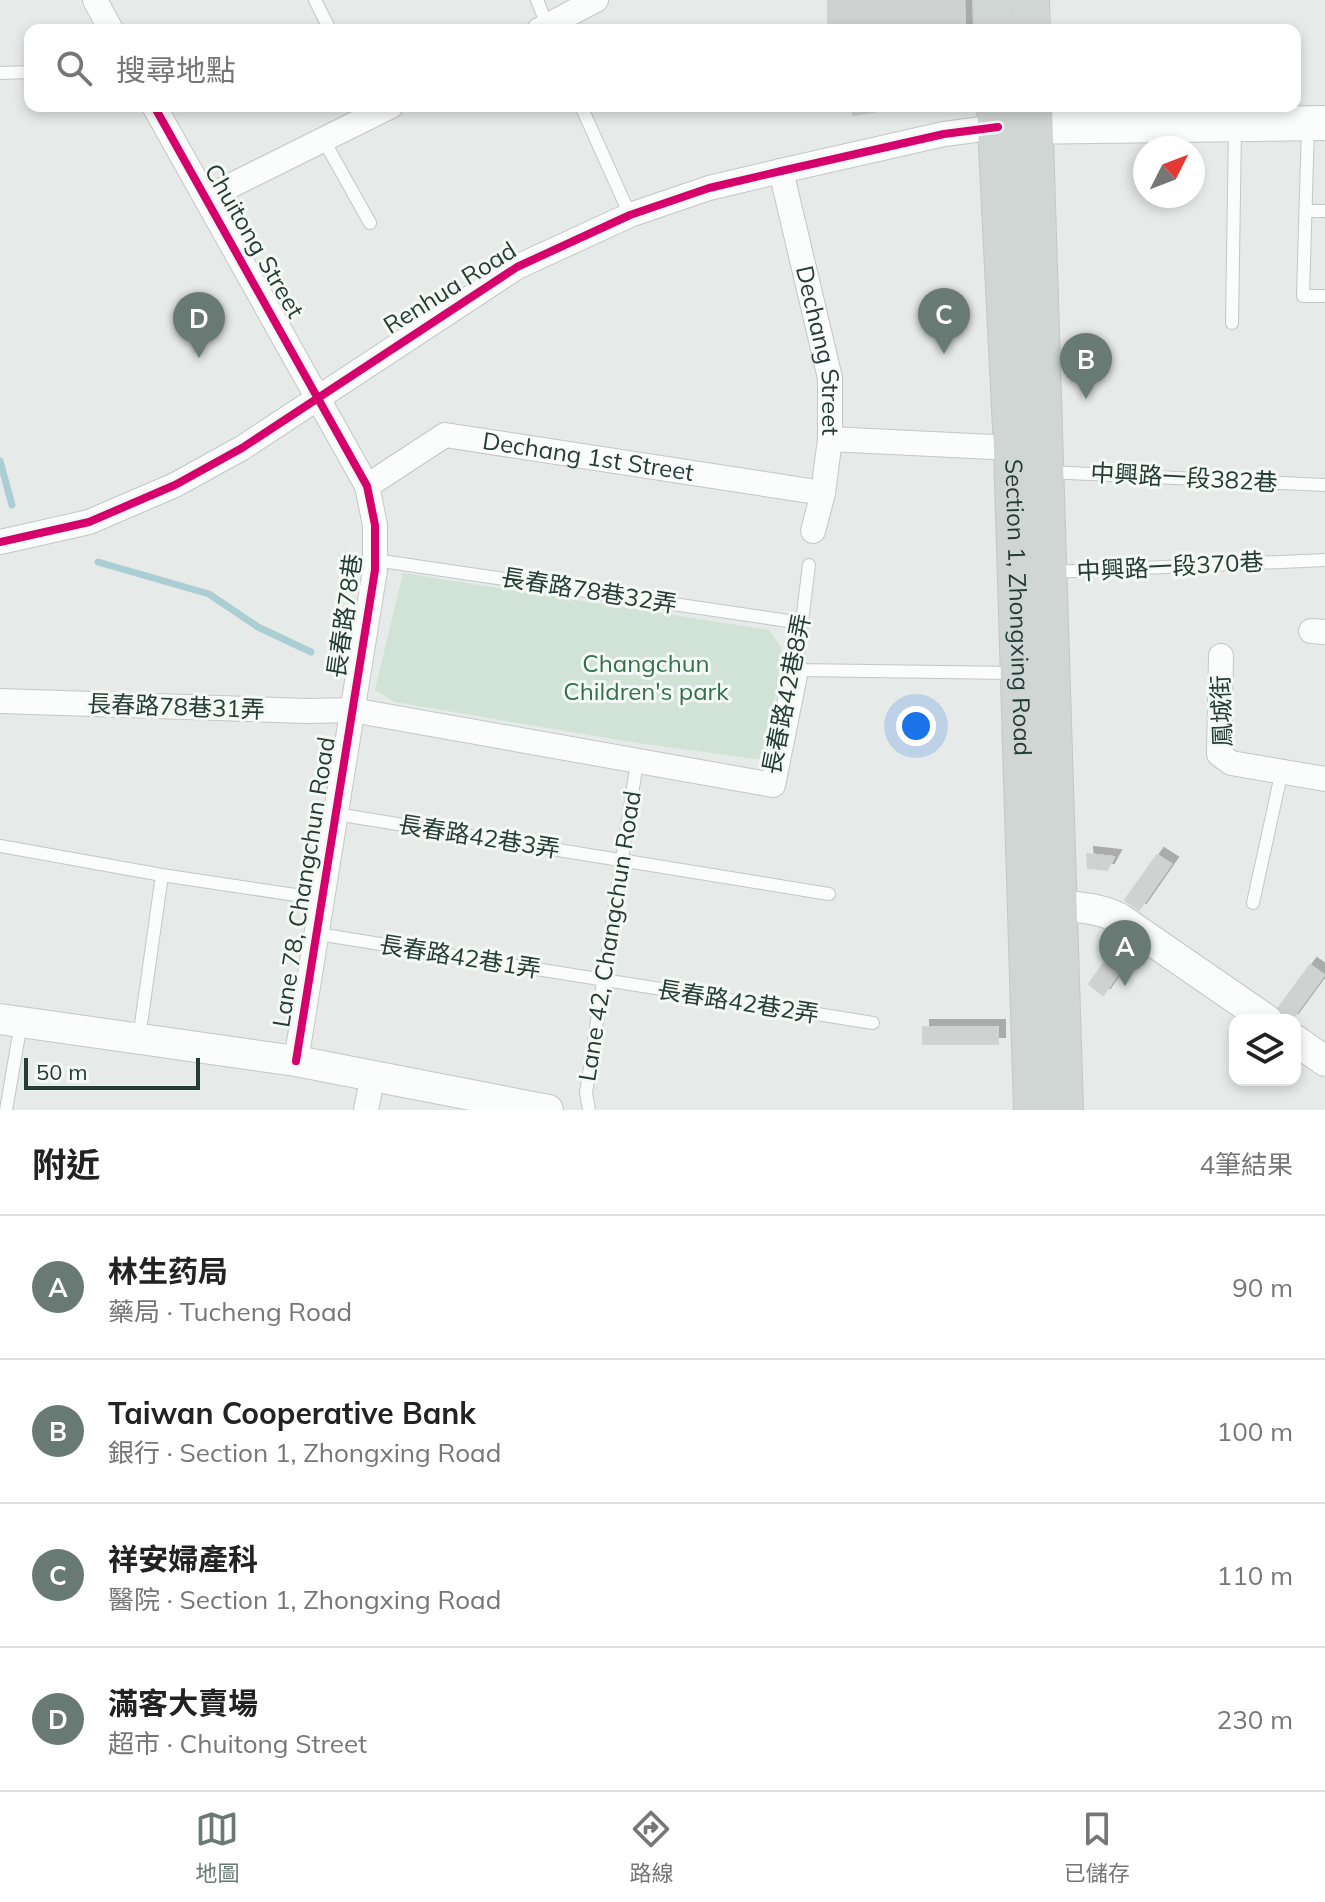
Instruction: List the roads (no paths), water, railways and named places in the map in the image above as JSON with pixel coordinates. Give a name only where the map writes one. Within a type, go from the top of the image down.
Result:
[{"type":"main road","points":[[992,0],[993,24]]},
{"type":"main road","points":[[1030,0],[1031,24]]},
{"type":"main road","name":"Renhua Road","points":[[1015,116],[1235,125],[1316,123]]},
{"type":"main road","name":"Section 1, Zhongxing Road","points":[[1015,116],[1013,448],[1031,572],[1043,906],[1033,1110]]},
{"type":"main road","name":"Section 1, Zhongxing Road","points":[[1015,116],[1044,472],[1018,673],[1064,1110]]},
{"type":"street","points":[[95,0],[108,24]]},
{"type":"street","points":[[554,24],[596,0]]},
{"type":"street","name":"Chuitong Street","points":[[157,112],[318,396]]},
{"type":"street","points":[[206,198],[372,112]]},
{"type":"street","name":"Renhua Road","points":[[0,542],[89,522],[175,485],[242,448],[517,267],[630,215],[709,188],[1015,116]]},
{"type":"street","name":"Dechang Street","points":[[781,171],[830,378],[830,439],[823,493],[813,531]]},
{"type":"street","name":"長春路78巷","points":[[318,396],[367,486],[375,525],[375,560],[352,710]]},
{"type":"street","name":"Dechang 1st Street","points":[[367,486],[445,435],[823,493]]},
{"type":"street","points":[[830,439],[1013,448]]},
{"type":"street","name":"鳳城街","points":[[1221,656],[1219,754],[1231,763],[1325,779]]},
{"type":"street","name":"長春路42巷8弄","points":[[637,762],[773,785],[796,670]]},
{"type":"street","name":"長春路78巷31弄","points":[[0,701],[352,710],[637,762]]},
{"type":"street","name":"Lane 78, Changchun Road","points":[[296,1061],[352,710]]},
{"type":"street","points":[[1043,906],[1102,910],[1119,918],[1258,1014]]},
{"type":"street","points":[[11,1021],[296,1061],[548,1110]]},
{"type":"street","points":[[1301,1043],[1323,1056]]},
{"type":"street","points":[[366,1110],[373,1075]]},
{"type":"lane","points":[[315,0],[327,24]]},
{"type":"lane","points":[[537,0],[544,24]]},
{"type":"lane","points":[[0,73],[24,72]]},
{"type":"lane","points":[[584,112],[630,215]]},
{"type":"lane","points":[[1316,123],[1305,211],[1303,296],[1325,296]]},
{"type":"lane","points":[[1232,323],[1235,125]]},
{"type":"lane","points":[[323,139],[370,223]]},
{"type":"lane","points":[[1305,211],[1325,211]]},
{"type":"lane","name":"中興路一段382巷","points":[[1044,472],[1325,485]]},
{"type":"lane","name":"長春路78巷32弄","points":[[375,560],[802,623]]},
{"type":"lane","name":"中興路一段370巷","points":[[1031,572],[1325,560]]},
{"type":"lane","name":"長春路42巷8弄","points":[[796,670],[809,565]]},
{"type":"lane","points":[[796,670],[1018,673]]},
{"type":"lane","name":"Lane 42, Changchun Road","points":[[589,1110],[586,1093],[637,762]]},
{"type":"lane","points":[[1253,903],[1282,770]]},
{"type":"lane","name":"長春路42巷3弄","points":[[336,814],[829,894]]},
{"type":"lane","points":[[0,846],[322,899]]},
{"type":"lane","points":[[139,1039],[162,875]]},
{"type":"lane","name":"長春路42巷1弄","points":[[318,934],[603,980]]},
{"type":"lane","name":"長春路42巷2弄","points":[[603,980],[873,1023]]},
{"type":"lane","points":[[6,1110],[11,1021]]},
{"type":"waterway","points":[[0,461],[12,505]]},
{"type":"waterway","points":[[98,562],[209,594],[258,627],[311,652]]},
{"type":"place","name":"祥安婦產科","points":[[944,354]]},
{"type":"place","name":"滿客大賣場","points":[[199,358]]},
{"type":"place","name":"Taiwan Cooperative Bank","points":[[1086,399]]},
{"type":"place","name":"林生药局","points":[[1125,986]]},
{"type":"park label","name":"Changchun Children's park","points":[[646,678]]}]
